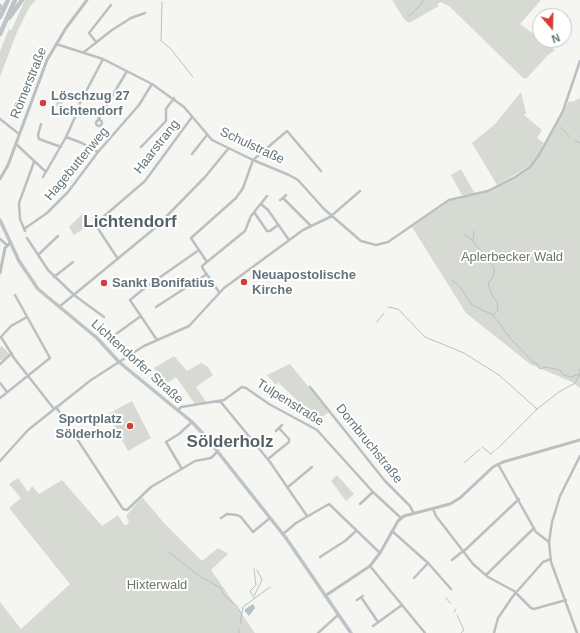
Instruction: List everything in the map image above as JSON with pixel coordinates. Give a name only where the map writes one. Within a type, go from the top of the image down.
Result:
[{"type":"highway","points":[[0,17],[8,0]]},
{"type":"highway","points":[[0,34],[15,0]]},
{"type":"highway","points":[[6,22],[22,0]]},
{"type":"main road","name":"Lichtendorfer Straße","points":[[0,220],[8,244],[29,277],[38,288],[97,338],[119,362],[192,422],[218,451],[282,534],[351,633]]},
{"type":"street","name":"Römerstraße","points":[[0,179],[8,165],[40,76],[56,44],[87,0]]},
{"type":"street","points":[[96,42],[89,33],[92,27],[111,5]]},
{"type":"street","points":[[84,52],[131,18],[145,13]]},
{"type":"street","name":"Schulstraße","points":[[56,44],[103,59],[152,84],[174,98],[212,140],[228,149],[287,173],[298,180],[318,203],[361,241],[369,244],[380,245],[450,200],[488,191],[515,177],[530,167],[539,155],[564,111],[580,62]]},
{"type":"street","points":[[43,177],[61,147],[79,105],[103,59]]},
{"type":"street","points":[[98,120],[128,71]]},
{"type":"street","name":"Hagebuttenweg","points":[[34,162],[19,203],[20,219],[25,230],[58,204],[98,152],[128,118],[152,84]]},
{"type":"street","points":[[141,148],[166,121],[166,109],[174,98]]},
{"type":"street","name":"Haarstrang","points":[[118,259],[95,224],[150,175],[192,117]]},
{"type":"street","points":[[0,119],[19,134]]},
{"type":"street","points":[[41,124],[38,135],[39,139],[61,147]]},
{"type":"street","points":[[207,262],[191,238],[240,192],[253,160],[287,131],[321,171]]},
{"type":"street","points":[[192,154],[207,134]]},
{"type":"street","points":[[66,137],[82,143],[98,152]]},
{"type":"street","points":[[16,144],[46,172]]},
{"type":"street","points":[[59,307],[155,228],[205,177],[228,149]]},
{"type":"street","points":[[0,461],[28,430],[95,376],[144,346],[189,326],[219,292],[288,240],[311,226],[332,216],[360,191]]},
{"type":"street","points":[[280,200],[286,195]]},
{"type":"street","points":[[219,292],[202,267],[245,231],[254,212],[267,196]]},
{"type":"street","points":[[283,198],[311,226]]},
{"type":"street","points":[[261,204],[288,240]]},
{"type":"street","points":[[254,212],[267,231],[270,231],[278,225]]},
{"type":"street","points":[[38,255],[58,236]]},
{"type":"street","points":[[27,238],[54,277],[74,295],[104,318]]},
{"type":"street","points":[[0,239],[8,244],[0,273]]},
{"type":"street","points":[[158,340],[131,302],[132,298],[199,250]]},
{"type":"street","points":[[54,277],[73,262]]},
{"type":"street","points":[[156,307],[207,274]]},
{"type":"street","points":[[0,398],[50,358],[15,295]]},
{"type":"street","points":[[116,334],[141,316]]},
{"type":"street","points":[[27,317],[11,326],[0,338],[28,376],[55,408],[123,509],[127,510],[150,487],[195,461],[210,458],[218,451]]},
{"type":"street","points":[[0,364],[12,354]]},
{"type":"street","points":[[0,383],[7,392]]},
{"type":"street","name":"Tulpenstraße","points":[[177,411],[181,407],[220,401],[231,396],[242,387],[246,388],[269,404],[313,427],[373,492],[401,518]]},
{"type":"street","name":"Dornbruchstraße","points":[[310,387],[385,481],[414,512]]},
{"type":"street","points":[[220,401],[268,459],[307,516]]},
{"type":"street","points":[[182,469],[166,442],[179,434],[192,422]]},
{"type":"street","points":[[276,431],[282,425]]},
{"type":"street","points":[[268,459],[289,442],[289,439],[279,428]]},
{"type":"street","points":[[325,596],[370,566],[380,553],[401,518],[414,512],[434,509],[450,504],[460,498],[498,464],[580,440]]},
{"type":"street","points":[[577,633],[551,559],[549,542],[550,531],[560,496],[580,456]]},
{"type":"street","points":[[498,464],[519,498],[534,528],[541,538],[549,542]]},
{"type":"street","points":[[288,487],[312,467]]},
{"type":"street","points":[[360,504],[373,492]]},
{"type":"street","points":[[452,560],[463,552],[519,498]]},
{"type":"street","points":[[282,534],[307,516],[325,505],[330,504],[380,553]]},
{"type":"street","points":[[434,509],[436,516],[463,552],[486,575],[516,593],[532,609],[566,600]]},
{"type":"street","points":[[221,518],[227,514],[237,515],[241,517],[253,532],[270,518]]},
{"type":"street","points":[[486,575],[534,528]]},
{"type":"street","points":[[320,557],[345,541],[356,531]]},
{"type":"street","points":[[392,532],[428,563],[450,588],[446,589]]},
{"type":"street","points":[[494,633],[498,618],[516,593],[543,562],[551,559]]},
{"type":"street","points":[[414,578],[428,563]]},
{"type":"street","points":[[370,566],[425,633]]},
{"type":"street","points":[[357,600],[362,596],[378,622]]},
{"type":"street","points":[[373,626],[402,605]]},
{"type":"street","points":[[318,633],[338,615]]},
{"type":"green space","points":[[25,0],[36,0],[30,6],[17,32],[0,77],[0,51],[9,29],[11,31]]},
{"type":"green space","points":[[392,0],[541,0],[534,8],[532,8],[532,10],[520,24],[532,33],[532,48],[552,48],[555,50],[548,55],[526,79],[522,77],[449,6],[441,2],[437,4],[439,6],[409,23],[404,19]]},
{"type":"green space","points":[[521,92],[526,113],[524,115],[542,130],[537,138],[544,143],[538,155],[529,166],[497,185],[472,143],[495,124]]},
{"type":"green space","points":[[60,94],[66,97],[60,108],[55,105]]},
{"type":"green space","name":"Aplerbecker Wald","points":[[580,98],[580,388],[572,382],[530,364],[466,313],[412,227],[450,201],[488,192],[515,177],[534,163],[569,101],[572,102]]},
{"type":"green space","points":[[461,169],[475,194],[462,195],[451,175]]},
{"type":"green space","points":[[83,213],[90,224],[74,235],[69,227]]},
{"type":"green space","points":[[2,346],[9,354],[0,360],[0,347]]},
{"type":"green space","points":[[174,356],[187,371],[201,363],[208,367],[213,375],[196,387],[206,402],[195,404],[176,377],[167,383],[154,368]]},
{"type":"green space","points":[[290,364],[329,412],[322,417],[306,409],[278,382],[276,385],[267,375]]},
{"type":"green space","name":"Sportplatz Sölderholz","points":[[132,401],[151,438],[128,451],[108,414]]},
{"type":"green space","points":[[337,475],[354,494],[346,501],[331,481]]},
{"type":"green space","name":"Hixterwald","points":[[18,478],[28,492],[32,486],[39,494],[62,480],[102,526],[118,515],[124,525],[127,525],[129,521],[126,516],[142,497],[164,523],[202,561],[218,548],[228,554],[211,570],[255,633],[0,633],[0,602],[21,629],[70,584],[9,508],[21,498],[9,484]]},
{"type":"shaded area","points":[[253,604],[255,608],[249,616],[244,610]]},
{"type":"waterway","points":[[409,16],[421,5],[423,0]]},
{"type":"waterway","points":[[162,2],[161,41],[170,48],[193,77]]},
{"type":"waterway","points":[[560,127],[570,137]]},
{"type":"waterway","points":[[575,140],[580,143]]},
{"type":"waterway","points":[[473,239],[474,231]]},
{"type":"waterway","points":[[464,234],[472,240],[494,267],[494,274],[488,284],[492,295],[497,302],[498,309],[493,315],[511,339],[533,362],[537,364],[540,369],[545,367],[560,370],[563,375],[571,377],[580,374],[580,369]]},
{"type":"waterway","points":[[452,280],[460,287],[472,305],[493,315]]},
{"type":"waterway","points":[[388,307],[398,309],[425,337],[464,353],[499,375],[537,409],[559,392],[575,383],[580,374]]},
{"type":"waterway","points":[[377,322],[384,313]]},
{"type":"waterway","points":[[497,449],[537,409]]},
{"type":"waterway","points":[[482,447],[491,454],[495,450]]},
{"type":"waterway","points":[[464,463],[480,449]]},
{"type":"waterway","points":[[169,552],[199,576],[221,588],[224,595],[237,606],[242,615]]},
{"type":"waterway","points":[[253,596],[250,591],[256,585],[254,569]]},
{"type":"waterway","points":[[254,598],[262,580],[257,570]]},
{"type":"waterway","points":[[240,624],[243,607],[270,587]]},
{"type":"waterway","points":[[446,598],[450,603]]},
{"type":"waterway","points":[[457,615],[464,630],[461,633]]},
{"type":"place","name":"Löschzug 27 Lichtendorf","points":[[43,103]]},
{"type":"place","name":"Neuapostolische Kirche","points":[[244,282]]},
{"type":"place","name":"Sankt Bonifatius","points":[[104,283]]},
{"type":"place","name":"Sportplatz Sölderholz","points":[[130,426]]},
{"type":"district","name":"Lichtendorf","points":[[130,222]]},
{"type":"district","name":"Sölderholz","points":[[230,442]]}]
